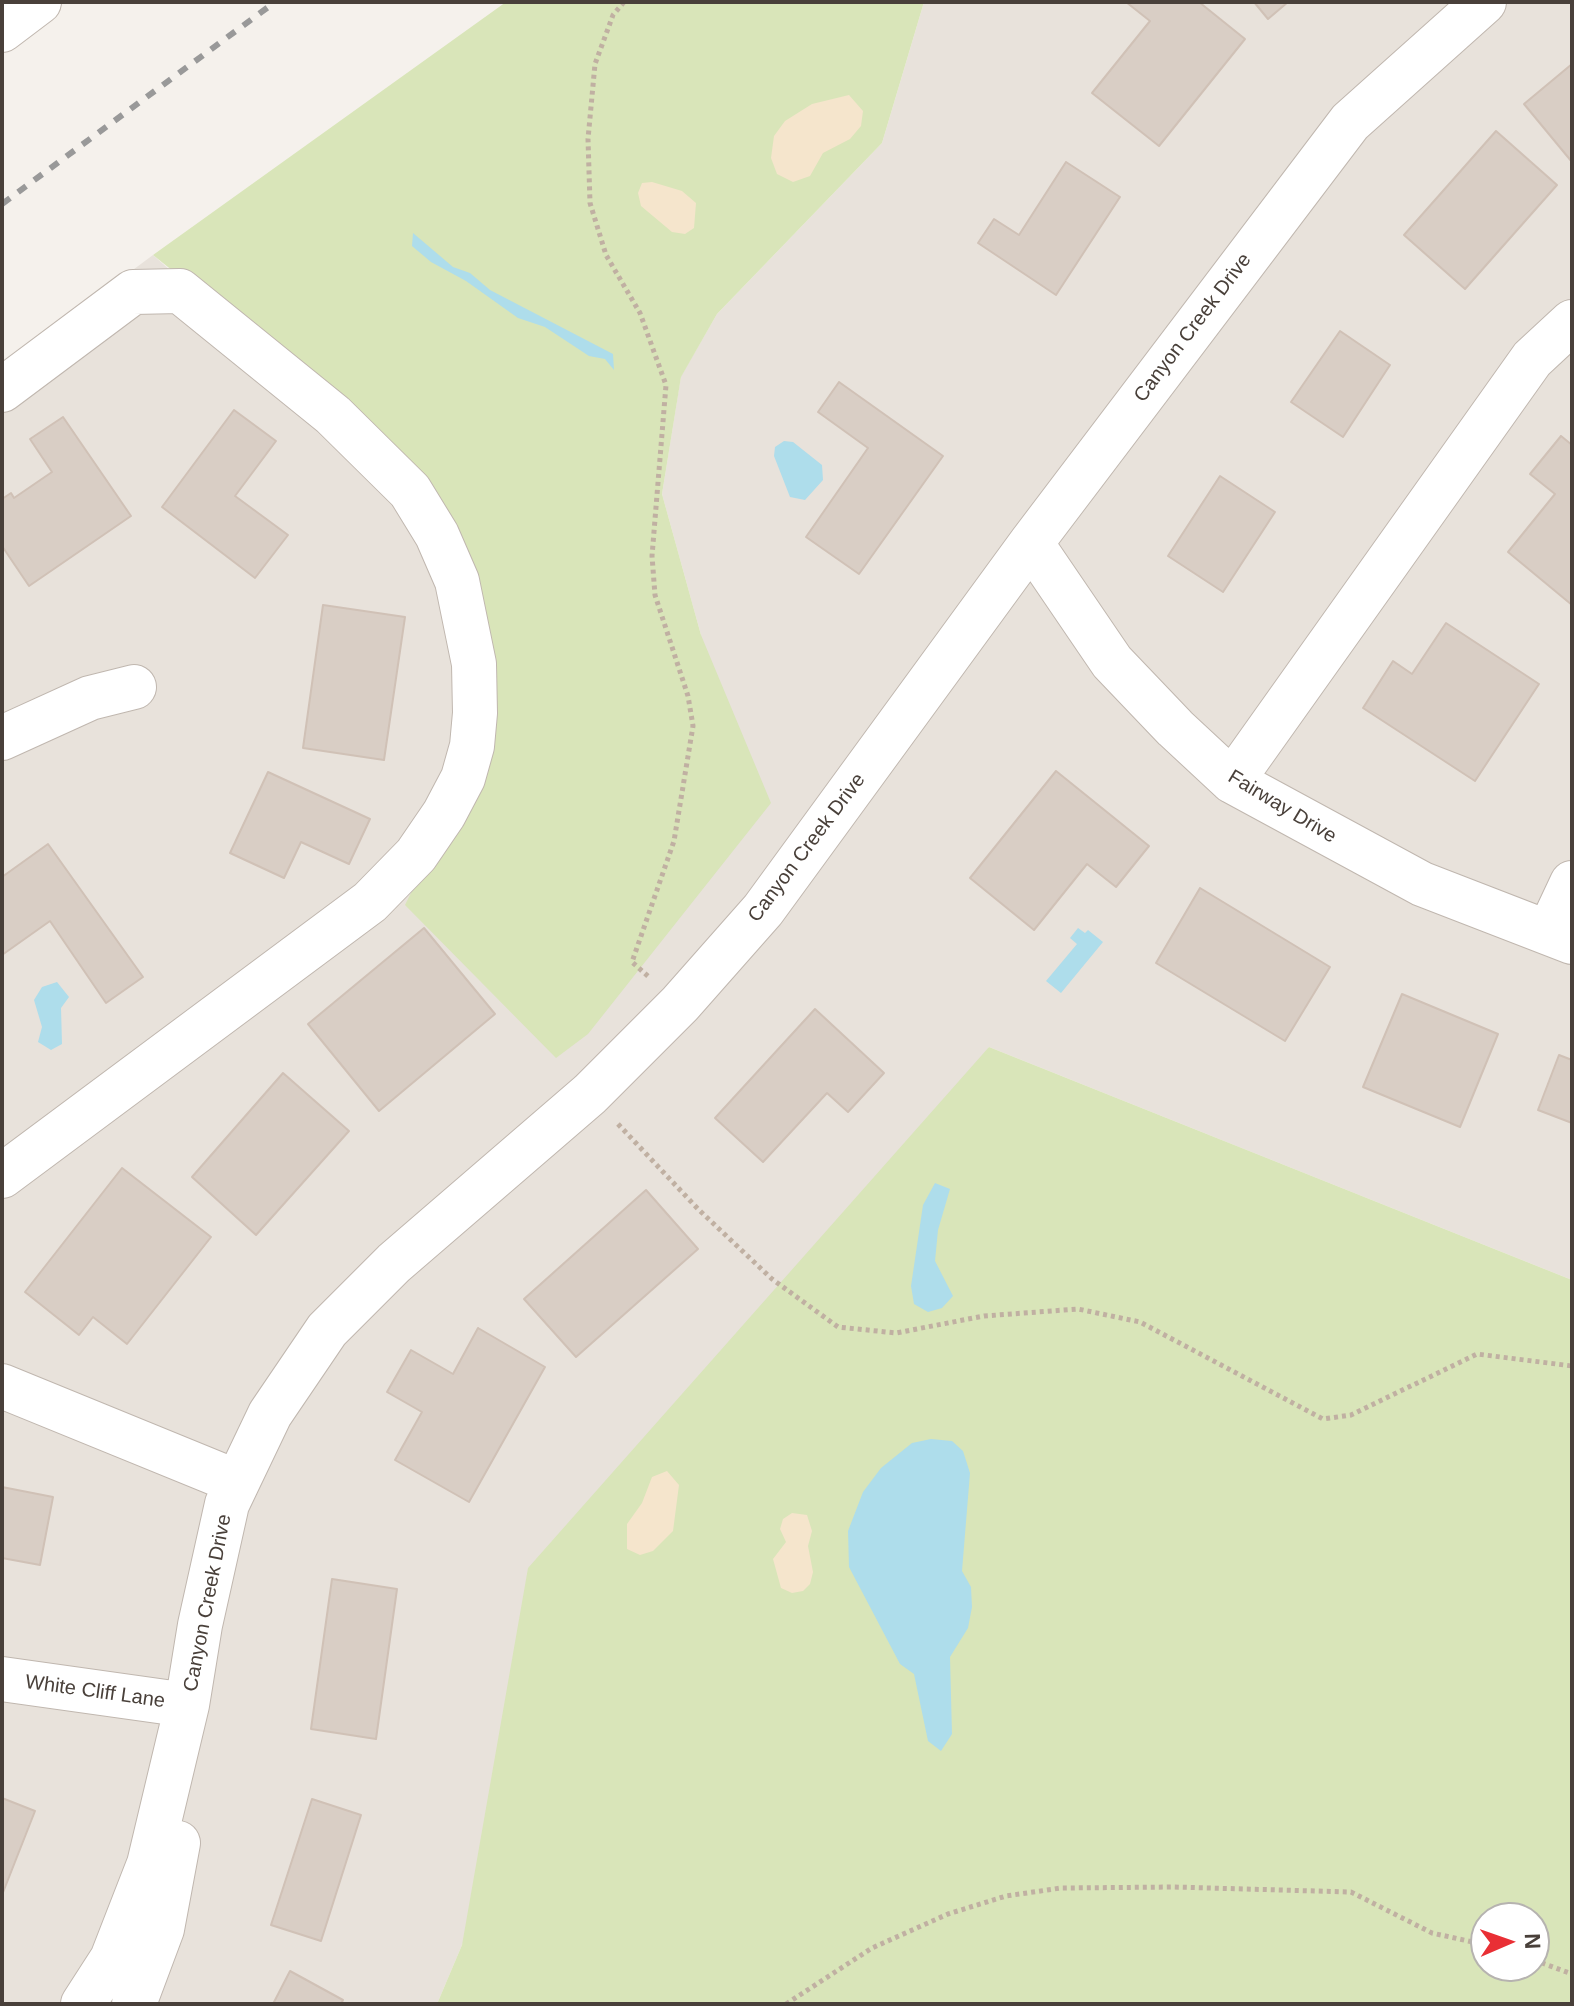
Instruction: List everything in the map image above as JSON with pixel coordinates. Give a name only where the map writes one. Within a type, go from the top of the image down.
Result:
[{"type":"street","points":[[2,30],[39,2]]},
{"type":"street","name":"Canyon Creek Drive","points":[[83,2004],[112,1959],[149,1864],[187,1705],[227,1504],[270,1414],[327,1330],[394,1263],[590,1094],[680,1004],[763,910],[1031,543],[1350,122],[1484,2]]},
{"type":"street","points":[[2,390],[133,292],[180,291],[333,415],[410,491],[437,535],[457,581],[474,664],[475,713],[472,746],[463,778],[444,814],[416,855],[370,902],[2,1176]]},
{"type":"street","points":[[1232,781],[1532,359],[1572,322]]},
{"type":"street","name":"Fairway Drive","points":[[1031,543],[1112,662],[1232,781],[1422,884],[1561,937]]},
{"type":"street","points":[[2,738],[90,698],[134,687]]},
{"type":"street","points":[[1561,937],[1572,883]]},
{"type":"street","points":[[2,1386],[237,1482]]},
{"type":"street","name":"White Cliff Lane","points":[[2,1679],[187,1705]]},
{"type":"street","name":"Canyon Creek Drive","points":[[134,2004],[162,1929],[182,1825],[187,1705]]},
{"type":"path","points":[[624,2],[613,15],[595,64],[588,139],[590,203],[606,255],[640,313],[666,385],[652,556],[655,595],[688,696],[693,726],[674,841],[632,962],[680,1004]]},
{"type":"path","points":[[590,1094],[698,1209],[772,1279],[838,1327],[896,1333],[984,1316],[1078,1309],[1140,1322],[1323,1419],[1351,1415],[1477,1354],[1572,1366]]},
{"type":"path","points":[[786,2004],[872,1948],[948,1914],[1006,1896],[1061,1888],[1174,1887],[1351,1892],[1432,1933],[1470,1941]]},
{"type":"path","points":[[1550,1966],[1572,1974]]},
{"type":"shaded area","points":[[924,2],[1572,2],[1572,1280],[989,1047],[462,1945],[437,2004],[2,2004],[2,367],[153,255],[450,519],[701,635],[662,494],[681,376],[717,314],[882,143]]},
{"type":"green space","points":[[506,2],[924,2],[882,143],[717,314],[681,377],[662,494],[701,635],[771,803],[588,1034],[556,1058],[405,905],[496,721],[450,519],[259,340],[153,255]]},
{"type":"green space","points":[[989,1047],[1572,1280],[1572,2004],[437,2004],[462,1945],[528,1568]]},
{"type":"sand","points":[[849,95],[863,111],[861,126],[850,139],[823,153],[810,176],[793,182],[777,174],[771,158],[774,136],[785,121],[812,104]]},
{"type":"sand","points":[[652,182],[682,191],[696,203],[694,228],[685,234],[672,232],[641,206],[638,193],[642,183]]},
{"type":"sand","points":[[667,1471],[679,1485],[673,1531],[653,1551],[640,1555],[627,1549],[627,1524],[642,1503],[652,1477]]},
{"type":"sand","points":[[792,1513],[807,1515],[812,1531],[808,1546],[813,1572],[810,1584],[803,1591],[792,1593],[781,1588],[773,1559],[786,1542],[780,1529],[783,1519]]},
{"type":"water","points":[[413,233],[453,267],[470,273],[490,290],[613,354],[614,370],[605,359],[589,356],[545,327],[518,318],[466,281],[431,262],[412,246]]},
{"type":"water","points":[[784,441],[793,442],[822,465],[823,480],[805,500],[790,497],[774,456],[775,447]]},
{"type":"water","points":[[1078,928],[1085,933],[1088,930],[1103,942],[1061,993],[1046,981],[1077,944],[1070,938]]},
{"type":"water","points":[[57,982],[69,997],[61,1008],[62,1044],[51,1050],[38,1042],[42,1027],[34,1000],[42,987]]},
{"type":"water","points":[[935,1183],[950,1189],[938,1230],[935,1261],[953,1296],[942,1308],[928,1312],[914,1304],[911,1286],[923,1205]]},
{"type":"water","points":[[931,1439],[952,1441],[963,1451],[970,1473],[962,1571],[971,1587],[972,1607],[968,1628],[950,1657],[952,1734],[941,1751],[928,1741],[914,1674],[900,1664],[849,1567],[848,1531],[863,1492],[881,1468],[912,1443]]},
{"type":"building","points":[[1126,2],[1199,2],[1245,39],[1159,146],[1092,93],[1150,21]]},
{"type":"building","points":[[1254,2],[1288,2],[1268,19]]},
{"type":"building","points":[[1572,64],[1572,162],[1524,104]]},
{"type":"building","points":[[1496,131],[1557,185],[1465,289],[1404,235]]},
{"type":"building","points":[[1066,162],[1120,197],[1056,295],[978,243],[994,219],[1019,235]]},
{"type":"building","points":[[1340,331],[1390,365],[1343,437],[1291,402]]},
{"type":"building","points":[[839,382],[943,456],[859,574],[806,537],[868,448],[818,412]]},
{"type":"building","points":[[234,410],[276,441],[235,496],[288,535],[255,578],[162,507]]},
{"type":"building","points":[[63,417],[131,516],[29,586],[2,546],[2,499],[11,493],[14,498],[52,472],[30,439]]},
{"type":"building","points":[[1561,436],[1572,445],[1572,605],[1508,552],[1555,494],[1530,474]]},
{"type":"building","points":[[1220,476],[1275,512],[1223,592],[1168,556]]},
{"type":"building","points":[[323,605],[405,617],[384,760],[303,748]]},
{"type":"building","points":[[1446,623],[1539,684],[1475,781],[1363,708],[1393,661],[1412,674]]},
{"type":"building","points":[[1056,771],[1149,846],[1116,887],[1087,864],[1034,930],[970,878]]},
{"type":"building","points":[[268,772],[370,819],[349,864],[301,842],[284,878],[230,853]]},
{"type":"building","points":[[48,844],[143,977],[106,1003],[50,921],[2,955],[2,877]]},
{"type":"building","points":[[1200,888],[1330,967],[1285,1041],[1156,963]]},
{"type":"building","points":[[424,928],[495,1014],[379,1111],[308,1024]]},
{"type":"building","points":[[1402,994],[1498,1034],[1460,1127],[1363,1087]]},
{"type":"building","points":[[815,1009],[884,1073],[848,1112],[827,1093],[763,1162],[715,1118]]},
{"type":"building","points":[[1559,1055],[1572,1060],[1572,1123],[1538,1110]]},
{"type":"building","points":[[283,1073],[349,1131],[256,1235],[192,1177]]},
{"type":"building","points":[[122,1168],[211,1237],[127,1344],[93,1317],[79,1335],[25,1292]]},
{"type":"building","points":[[646,1190],[698,1249],[576,1357],[524,1299]]},
{"type":"building","points":[[478,1328],[545,1367],[469,1502],[395,1460],[422,1412],[387,1392],[411,1350],[453,1374]]},
{"type":"building","points":[[2,1487],[53,1497],[40,1565],[2,1558]]},
{"type":"building","points":[[332,1579],[397,1589],[376,1739],[311,1729]]},
{"type":"building","points":[[2,1798],[35,1811],[2,1895]]},
{"type":"building","points":[[312,1799],[361,1815],[321,1941],[271,1925]]},
{"type":"building","points":[[290,1971],[343,2000],[341,2004],[273,2004]]},
{"type":"railway","points":[[2,204],[275,2]]}]
